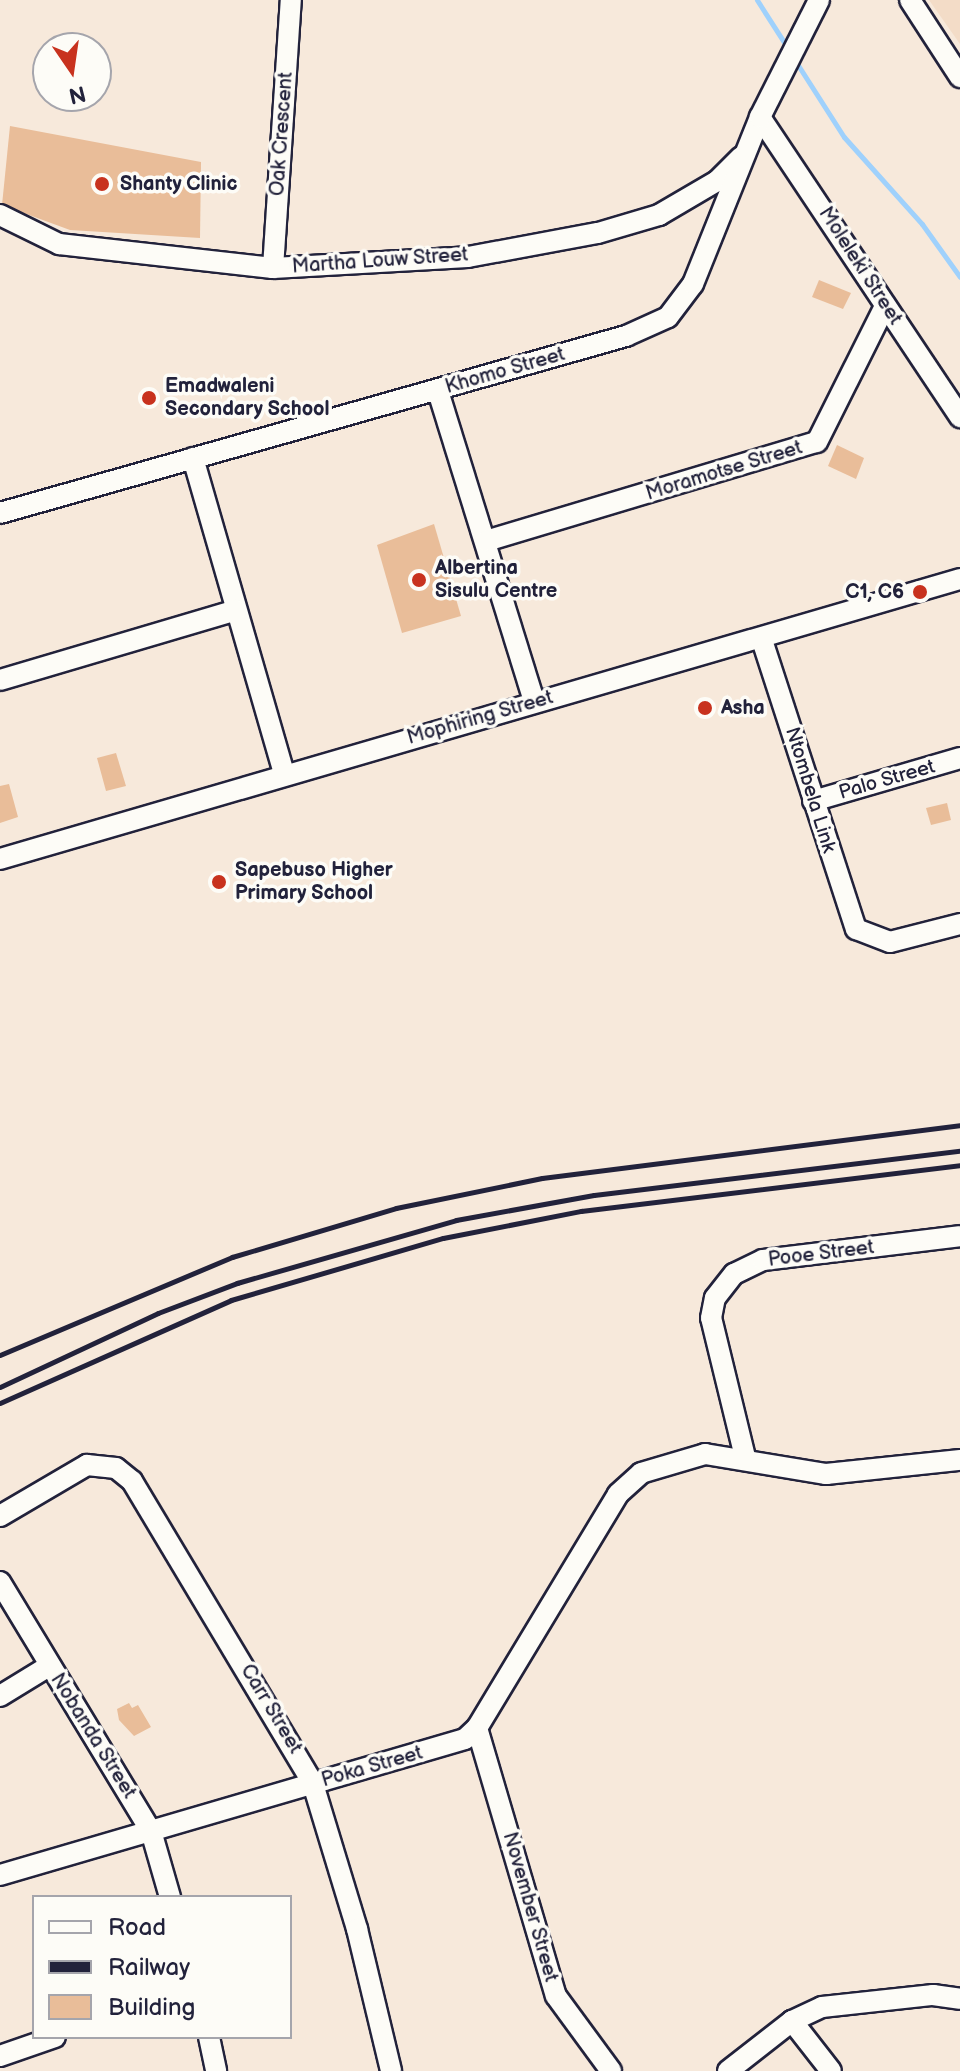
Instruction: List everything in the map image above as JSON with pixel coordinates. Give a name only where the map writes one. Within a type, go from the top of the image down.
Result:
[{"type":"street","name":"Oak Crescent","points":[[273,268],[291,0]]},
{"type":"street","points":[[910,0],[960,77]]},
{"type":"street","name":"Khomo Street","points":[[0,513],[626,336],[668,317],[693,284],[760,117],[818,2]]},
{"type":"street","name":"Moleleki Street","points":[[760,117],[960,417]]},
{"type":"street","name":"Martha Louw Street","points":[[0,215],[59,244],[273,268],[468,257],[598,233],[678,206],[744,155]]},
{"type":"street","name":"Moramotse Street","points":[[486,541],[817,442],[885,306]]},
{"type":"street","points":[[438,391],[534,701]]},
{"type":"street","points":[[193,458],[284,774]]},
{"type":"street","name":"Mophiring Street","points":[[0,859],[534,701],[762,640],[960,579]]},
{"type":"street","points":[[0,680],[236,610]]},
{"type":"street","name":"Ntombela Link","points":[[762,640],[851,921],[864,936],[901,941],[960,924]]},
{"type":"street","name":"Palo Street","points":[[813,801],[960,758]]},
{"type":"street","name":"Pooe Street","points":[[745,1457],[711,1318],[715,1298],[734,1274],[763,1260],[960,1236]]},
{"type":"street","points":[[477,1728],[618,1494],[641,1473],[684,1458],[745,1457],[826,1474],[960,1460]]},
{"type":"street","name":"Carr Street","points":[[0,1516],[87,1465],[116,1468],[132,1481],[313,1784],[357,1929],[391,2071]]},
{"type":"street","name":"Nobanda Street","points":[[0,1582],[151,1831],[169,1895]]},
{"type":"street","points":[[0,1696],[49,1666]]},
{"type":"street","name":"Poka Street","points":[[0,1875],[452,1744],[477,1728]]},
{"type":"street","name":"November Street","points":[[477,1728],[556,1996],[611,2071]]},
{"type":"street","points":[[728,2071],[792,2021],[822,2007],[933,1995],[960,1999]]},
{"type":"street","points":[[792,2021],[831,2071]]},
{"type":"street","points":[[0,2056],[49,2039]]},
{"type":"street","points":[[209,2039],[216,2071]]},
{"type":"shaded area","points":[[929,0],[960,0],[960,44]]},
{"type":"building","name":"Shanty Clinic","points":[[10,126],[201,162],[200,238],[70,230],[2,205]]},
{"type":"building","points":[[819,280],[851,293],[843,309],[812,297]]},
{"type":"building","points":[[837,445],[864,458],[856,479],[828,466]]},
{"type":"building","name":"Albertina Sisulu Centre","points":[[434,524],[461,616],[402,633],[377,545]]},
{"type":"building","points":[[116,753],[126,786],[106,791],[97,758]]},
{"type":"building","points":[[9,784],[18,817],[0,823],[0,786]]},
{"type":"building","points":[[947,803],[951,820],[931,825],[926,808]]},
{"type":"building","points":[[129,1703],[132,1708],[138,1705],[151,1727],[134,1736],[119,1720],[117,1709]]},
{"type":"waterway","points":[[757,0],[789,50]]},
{"type":"waterway","points":[[796,62],[844,137],[922,224],[960,277]]},
{"type":"railway","points":[[0,1355],[232,1257],[396,1208],[542,1178],[960,1125]]},
{"type":"railway","points":[[0,1387],[158,1313],[237,1283],[456,1220],[594,1195],[960,1151]]},
{"type":"railway","points":[[0,1403],[231,1300],[443,1238],[581,1211],[960,1165]]},
{"type":"place","name":"Shanty Clinic","points":[[102,184]]},
{"type":"place","name":"Emadwaleni Secondary School","points":[[149,398]]},
{"type":"place","name":"Albertina Sisulu Centre","points":[[419,580]]},
{"type":"place","name":"C1, C6","points":[[920,592]]},
{"type":"place","name":"Asha","points":[[705,708]]},
{"type":"place","name":"Sapebuso Higher Primary School","points":[[219,882]]}]
